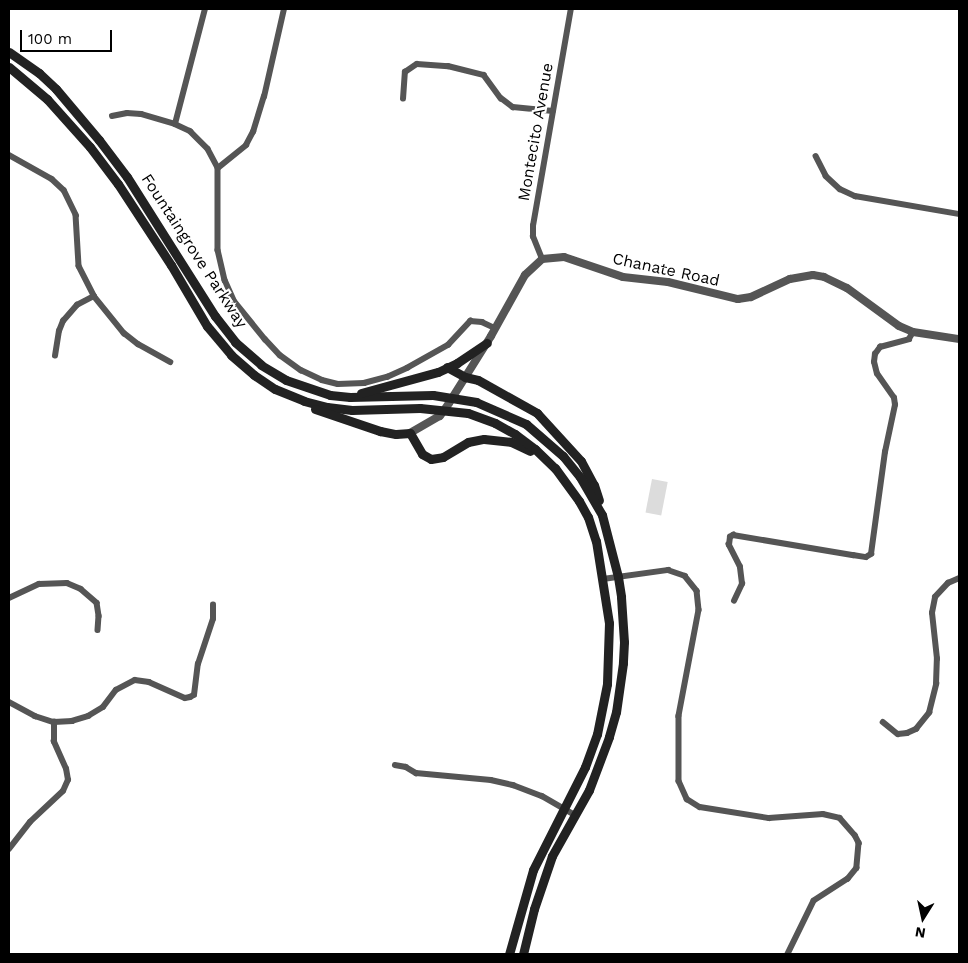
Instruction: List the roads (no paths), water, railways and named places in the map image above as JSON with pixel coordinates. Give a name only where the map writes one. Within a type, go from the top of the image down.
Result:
[{"type":"main road","name":"Fountaingrove Parkway","points":[[9,52],[44,79],[99,140],[128,177],[215,316],[235,342],[261,365],[286,380],[330,395],[350,397],[433,395],[476,402],[501,411],[526,424],[545,438],[580,477],[602,515],[618,577],[624,642],[616,712],[600,764],[552,856],[534,909],[523,954]]},
{"type":"main road","name":"Fountaingrove Parkway","points":[[9,67],[47,99],[118,184],[171,265],[207,326],[230,355],[254,375],[287,394],[304,401],[352,410],[420,408],[468,413],[495,423],[515,434],[555,468],[588,517],[596,541],[603,579],[609,642],[603,709],[591,752],[565,809],[533,870],[509,954]]},
{"type":"main road","points":[[330,395],[358,394],[447,367],[487,343]]},
{"type":"main road","points":[[447,367],[465,377],[478,380],[537,414],[581,461],[594,485],[602,515]]},
{"type":"main road","points":[[287,394],[305,406],[363,426],[396,434],[410,434],[422,454],[431,459],[444,457],[468,442],[499,439],[531,451],[555,468]]},
{"type":"street","points":[[175,124],[205,9]]},
{"type":"street","points":[[218,168],[246,145],[253,132],[264,97],[284,9]]},
{"type":"street","name":"Montecito Avenue","points":[[542,259],[533,237],[533,226],[571,9]]},
{"type":"street","points":[[403,99],[405,72],[417,64],[448,66],[484,75],[500,98],[513,107],[553,111]]},
{"type":"street","points":[[112,116],[128,113],[141,114],[175,124],[200,139],[218,168],[218,250],[225,280],[235,302],[265,339],[280,355],[301,370],[322,380],[338,384],[364,383],[400,371],[448,345],[470,320],[482,322],[495,328]]},
{"type":"street","points":[[9,155],[52,179],[68,197],[76,215],[79,266],[94,296],[124,333],[138,344],[170,362]]},
{"type":"street","points":[[816,156],[826,176],[840,189],[855,196],[959,214]]},
{"type":"street","name":"Chanate Road","points":[[542,259],[564,257],[623,277],[677,284],[738,298],[751,297],[790,279],[802,276],[824,277],[847,288],[886,319],[914,332],[959,339]]},
{"type":"street","points":[[410,434],[440,416],[487,343],[525,275],[542,259]]},
{"type":"street","points":[[55,356],[59,331],[63,321],[77,304],[94,296]]},
{"type":"street","points":[[734,601],[742,584],[740,567],[729,545],[730,537],[733,535],[866,557],[871,554],[885,452],[895,405],[894,398],[877,374],[874,362],[875,354],[880,347],[909,339],[914,332]]},
{"type":"street","points":[[603,579],[660,569],[668,570],[685,576],[697,591],[699,610],[679,716],[679,781],[687,798],[700,807],[768,818],[824,814],[840,818],[852,830],[860,843],[857,868],[848,879],[814,902],[788,954]]},
{"type":"street","points":[[883,722],[898,734],[907,733],[916,729],[929,713],[936,684],[937,659],[932,613],[935,597],[948,583],[959,578]]},
{"type":"street","points":[[9,598],[39,584],[67,583],[81,588],[96,603],[100,616],[98,630]]},
{"type":"street","points":[[9,702],[35,716],[54,722],[88,716],[102,707],[116,690],[135,680],[149,682],[185,698],[194,695],[198,664],[213,619],[213,605]]},
{"type":"street","points":[[9,848],[30,822],[63,791],[68,780],[66,769],[54,742],[54,722]]},
{"type":"street","points":[[395,765],[406,767],[416,773],[513,785],[575,814]]}]
